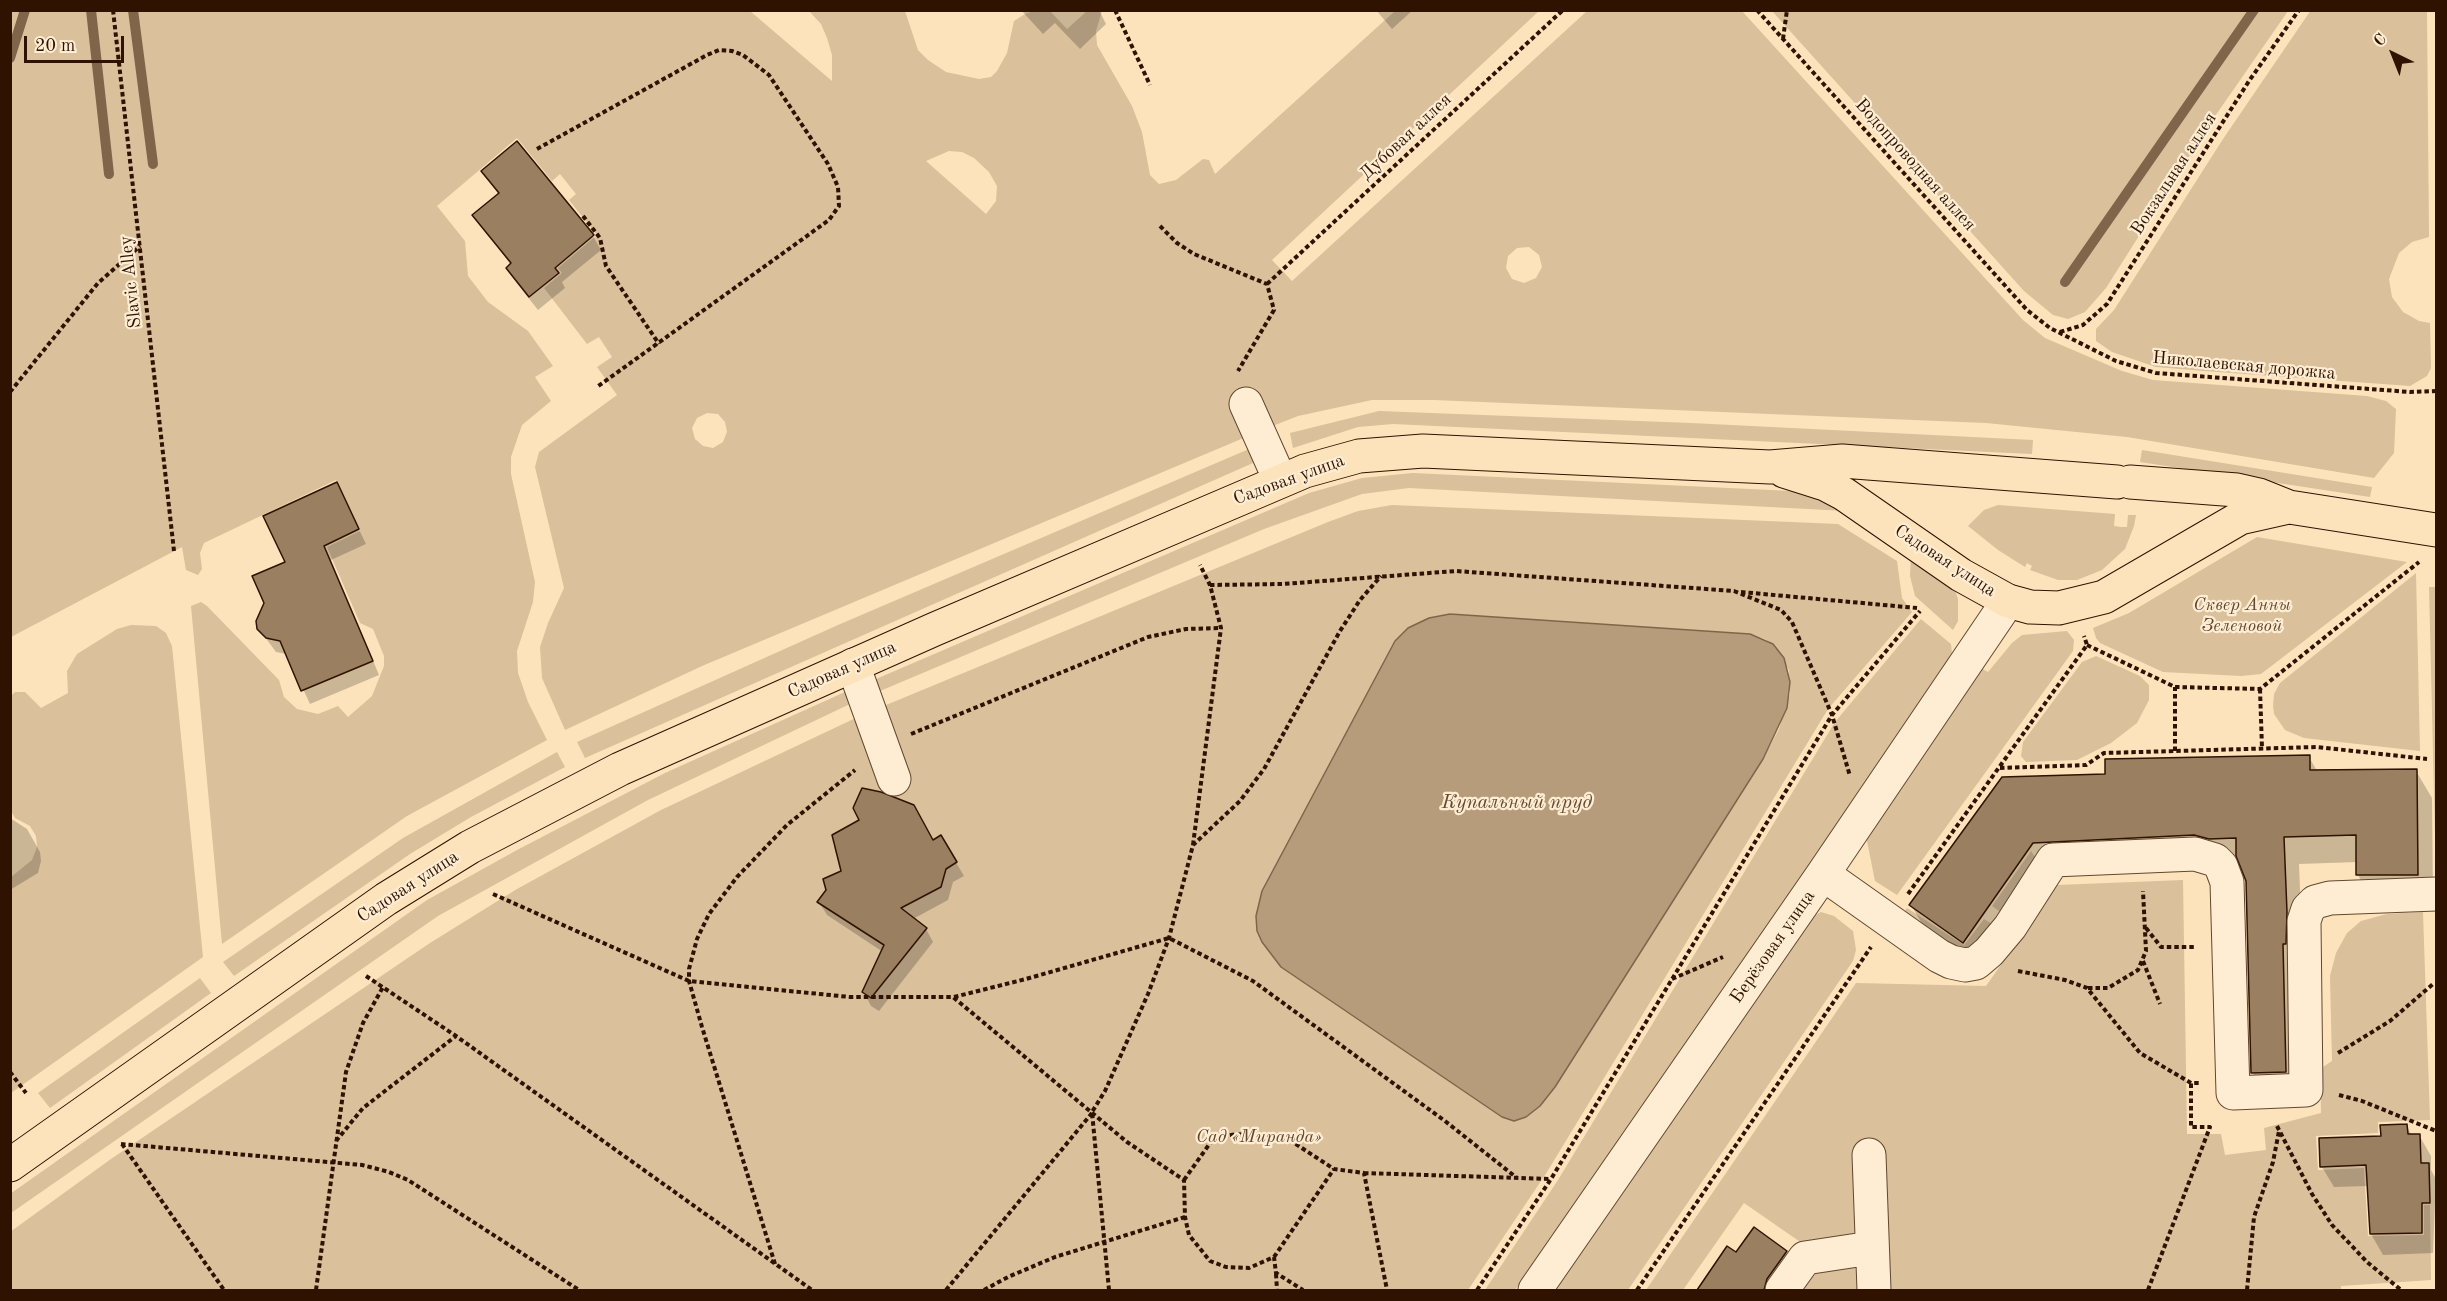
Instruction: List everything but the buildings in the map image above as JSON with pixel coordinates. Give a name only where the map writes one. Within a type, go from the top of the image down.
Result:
[{"type":"main road","name":"Садовая улица","points":[[10,1165],[386,899],[441,864],[620,769],[853,665],[1280,480],[1328,463],[1388,452],[1460,452],[1770,467],[1842,461],[2237,490],[2259,495],[2289,507],[2436,530]]},
{"type":"main road","name":"Садовая улица","points":[[1770,467],[1800,475],[1844,494],[1961,575],[2008,601],[2030,607],[2059,608],[2104,597],[2240,518],[2289,507]]},
{"type":"street","points":[[1241,391],[1280,480]]},
{"type":"street","name":"Берёзовая улица","points":[[1535,1290],[1823,874],[2008,601]]},
{"type":"street","points":[[853,665],[889,764]]},
{"type":"street","points":[[1823,874],[1888,922],[1951,962],[1965,965],[1976,963],[1989,952],[2010,927],[2053,860],[2140,855],[2195,854],[2207,857],[2221,866],[2228,882],[2233,1093],[2261,1093],[2306,1080],[2304,921],[2308,909],[2315,902],[2330,898],[2436,894]]},
{"type":"street","points":[[1869,1155],[1874,1290]]},
{"type":"street","points":[[1782,1290],[1805,1258],[1871,1248]]},
{"type":"path","name":"Slavic Alley","points":[[113,10],[174,550]]},
{"type":"path","points":[[1114,10],[1150,85]]},
{"type":"path","name":"Дубовая аллея","points":[[1267,284],[1563,10]]},
{"type":"path","name":"Водопроводная аллея","points":[[1757,10],[2027,310],[2058,332]]},
{"type":"path","points":[[1783,39],[1787,10]]},
{"type":"path","name":"Вокзальная аллея","points":[[2058,332],[2083,325],[2107,304],[2250,81],[2299,10]]},
{"type":"path","points":[[537,149],[707,55],[719,50],[732,51],[743,55],[769,75],[828,164],[838,187],[839,206],[836,213],[597,387]]},
{"type":"path","points":[[584,216],[600,238],[606,266],[659,344]]},
{"type":"path","points":[[1160,226],[1194,254],[1267,284],[1274,310],[1241,391]]},
{"type":"path","points":[[10,392],[98,283],[140,246]]},
{"type":"path","name":"Николаевская дорожка","points":[[2058,332],[2115,361],[2156,373],[2410,392],[2436,391]]},
{"type":"path","points":[[2080,626],[2087,645],[2175,687],[2260,688],[2419,562]]},
{"type":"path","points":[[945,1290],[1092,1112],[1105,1091],[1135,1026],[1169,938],[1193,845],[1221,628],[1210,585],[1200,565]]},
{"type":"path","points":[[1210,585],[1271,585],[1456,571],[1734,591],[1919,609],[1832,715],[1551,1179],[1477,1290]]},
{"type":"path","points":[[1193,845],[1240,801],[1264,769],[1340,631],[1360,600],[1381,576]]},
{"type":"path","points":[[1734,591],[1773,606],[1792,622],[1832,715],[1862,817]]},
{"type":"path","points":[[775,1264],[689,981],[689,969],[697,939],[712,908],[737,877],[809,806],[889,764],[943,719],[1148,637],[1186,629],[1221,628]]},
{"type":"path","points":[[1636,1290],[1888,922],[2087,645]]},
{"type":"path","points":[[2175,687],[2175,751]]},
{"type":"path","points":[[2260,688],[2262,748]]},
{"type":"path","points":[[1999,768],[2085,765],[2104,753],[2262,748],[2317,747],[2427,759]]},
{"type":"path","points":[[1976,963],[2065,980],[2087,988],[2108,988],[2121,982],[2138,970],[2146,951],[2140,855]]},
{"type":"path","points":[[493,894],[689,981],[850,997],[953,997],[1072,967],[1169,938],[1253,981],[1445,1121],[1517,1178]]},
{"type":"path","points":[[2145,924],[2161,947],[2229,945]]},
{"type":"path","points":[[2143,960],[2160,1005]]},
{"type":"path","points":[[366,976],[456,1036],[812,1290]]},
{"type":"path","points":[[2433,984],[2372,1033],[2306,1080],[2320,1090],[2362,1101],[2436,1131]]},
{"type":"path","points":[[316,1290],[346,1072],[363,1023],[383,987]]},
{"type":"path","points":[[2087,988],[2140,1053],[2191,1083],[2191,1127],[2210,1127],[2148,1290]]},
{"type":"path","points":[[953,997],[1127,1142],[1184,1180]]},
{"type":"path","points":[[335,1142],[363,1108],[456,1036]]},
{"type":"path","points":[[10,1072],[26,1094]]},
{"type":"path","points":[[2261,1093],[2312,1194],[2332,1225],[2367,1262],[2401,1290]]},
{"type":"path","points":[[1092,1112],[1109,1290]]},
{"type":"path","points":[[2247,1290],[2254,1217],[2273,1162],[2279,1130]]},
{"type":"path","points":[[1334,1169],[1274,1257],[1249,1268],[1226,1267],[1210,1261],[1189,1235],[1185,1217],[1184,1180],[1213,1139],[1236,1134],[1288,1139],[1334,1169],[1364,1173],[1551,1179]]},
{"type":"path","points":[[224,1290],[122,1144],[362,1166],[408,1180],[579,1290]]},
{"type":"path","points":[[1364,1173],[1387,1290]]},
{"type":"path","points":[[984,1290],[1055,1257],[1185,1217]]},
{"type":"path","points":[[1274,1257],[1277,1290]]},
{"type":"path","points":[[1276,1273],[1302,1290]]},
{"type":"green space","points":[[2311,10],[2427,11],[2429,237],[2412,242],[2399,253],[2389,279],[2392,297],[2403,312],[2419,321],[2430,323],[2431,368],[2427,376],[2410,386],[2204,371],[2156,367],[2112,352],[2096,341],[2096,329],[2114,310],[2223,139]]},
{"type":"green space","points":[[11,11],[750,11],[832,81],[832,55],[827,38],[821,24],[809,11],[905,11],[918,50],[928,60],[946,72],[979,79],[991,77],[997,71],[1007,53],[1014,21],[1025,14],[1034,11],[1050,11],[1067,29],[1087,11],[1102,11],[1096,31],[1097,45],[1132,106],[1142,132],[1150,175],[1159,184],[1176,180],[1203,159],[1209,160],[1215,174],[1395,11],[1539,11],[1272,260],[1292,281],[1587,11],[1742,11],[2023,320],[2045,338],[2122,371],[2153,380],[2367,396],[2386,401],[2396,409],[2394,453],[2374,478],[2127,437],[1986,423],[1434,400],[1372,400],[1298,416],[1265,429],[702,666],[565,730],[542,678],[540,647],[564,588],[535,467],[539,452],[617,395],[597,367],[612,357],[599,337],[587,344],[544,288],[562,273],[558,268],[597,235],[569,200],[576,194],[560,174],[552,181],[517,138],[437,206],[465,241],[468,276],[488,302],[528,331],[553,366],[535,377],[551,401],[522,425],[511,457],[511,474],[535,582],[533,602],[517,651],[518,673],[528,702],[547,740],[407,816],[222,944],[191,606],[201,602],[207,606],[279,680],[284,697],[297,709],[318,714],[338,706],[348,717],[372,696],[384,666],[384,656],[373,629],[360,623],[327,547],[360,531],[336,480],[204,543],[200,553],[202,569],[198,575],[186,570],[182,547],[11,637]],"holes":[[[949,151],[962,152],[974,158],[989,172],[997,186],[996,201],[986,214],[926,161]],[[1529,247],[1539,255],[1542,267],[1536,278],[1524,283],[1512,279],[1506,268],[1508,256],[1517,248]],[[707,413],[718,414],[725,422],[727,432],[723,442],[713,448],[703,446],[695,439],[692,428],[697,418]]]},
{"type":"green space","points":[[1772,11],[2288,11],[2211,122],[2106,288],[2085,312],[2068,319],[2053,315],[2024,291]]},
{"type":"green space","points":[[1379,411],[1691,423],[2033,440],[2032,454],[1393,424],[1358,427],[1293,448],[1290,433]]},
{"type":"green space","points":[[1256,446],[1262,459],[585,758],[577,742],[838,625]]},
{"type":"green space","points":[[2142,450],[2372,487],[2370,497],[2140,462]]},
{"type":"green space","points":[[1413,473],[1813,492],[1846,511],[1409,488],[1362,494],[1264,529],[880,691],[876,679],[1309,493],[1362,478]]},
{"type":"green space","name":"Сад «Миранда»","points":[[1392,505],[1838,524],[1897,561],[1902,598],[1912,612],[1828,709],[1547,1172],[1468,1290],[11,1290],[10,1232],[111,1159],[430,943],[517,889],[661,810],[862,715],[1358,511]],"holes":[[[1665,630],[1750,634],[1765,639],[1773,644],[1789,670],[1790,694],[1779,729],[1763,759],[1555,1087]],[[882,790],[889,803],[898,798],[905,801],[911,812],[917,809],[933,840],[942,835],[957,862],[940,872],[943,878],[941,887],[931,893],[834,847],[832,835],[859,820],[852,807],[857,804],[860,793],[877,793]]]},
{"type":"green space","points":[[1998,505],[2115,514],[2114,526],[2121,527],[2127,527],[2128,515],[2136,515],[2125,549],[2102,570],[2077,580],[2058,580],[2030,570],[2032,566],[2027,563],[2025,567],[1998,550],[1968,526],[1984,510]]},
{"type":"green space","name":"Сквер Анны Зеленовой","points":[[2257,537],[2407,562],[2261,674],[2241,676],[2163,672],[2100,643],[2096,638],[2093,628],[2129,613]]},
{"type":"green space","points":[[1911,556],[1954,587],[1958,599],[1958,621],[1953,630],[1915,596],[1910,576]]},
{"type":"green space","name":"Сквер Анны Зеленовой","points":[[2416,573],[2420,751],[2304,738],[2285,730],[2274,714],[2273,706],[2274,694],[2280,683]]},
{"type":"green space","points":[[2429,587],[2435,587],[2436,879]]},
{"type":"green space","points":[[1921,619],[1951,644],[1952,654],[1948,667],[1515,1290],[1485,1290],[1558,1180],[1835,722]]},
{"type":"green space","points":[[131,625],[156,626],[166,633],[172,646],[203,957],[11,1093],[11,877],[32,860],[37,847],[36,836],[30,826],[15,818],[11,811],[11,696],[15,692],[25,692],[41,708],[68,693],[67,671],[77,654],[117,629]]},
{"type":"green space","points":[[2067,631],[2074,640],[2073,651],[1897,895],[1875,881],[1866,836],[1981,668],[1988,672],[2012,643],[2022,635]]},
{"type":"green space","points":[[2096,656],[2140,676],[2149,685],[2149,700],[2137,723],[2111,743],[2077,760],[2026,762],[2021,756],[2023,742],[2082,662]]},
{"type":"green space","points":[[845,692],[850,704],[648,800],[438,916],[11,1213],[10,1194],[427,900],[665,773]]},
{"type":"green space","points":[[557,752],[565,767],[471,817],[410,854],[234,976],[223,962],[403,838]]},
{"type":"green space","points":[[2031,851],[2039,863],[2003,914],[1992,906]]},
{"type":"green space","points":[[2183,880],[2187,1134],[2221,1134],[2225,1155],[2266,1150],[2264,1128],[2321,1113],[2320,1069],[2332,1061],[2330,976],[2336,953],[2347,933],[2361,921],[2387,914],[2423,912],[2430,1120],[2378,1122],[2378,1133],[2316,1136],[2318,1170],[2364,1168],[2368,1236],[2424,1235],[2424,1205],[2430,1205],[2431,1280],[2341,1286],[2341,1290],[1888,1290],[1858,1241],[1809,1248],[1744,1203],[1683,1290],[1646,1290],[1856,983],[1986,986],[2057,885]]},
{"type":"green space","points":[[1907,908],[1964,945],[1984,919],[1994,925],[1975,946],[1959,949],[1898,921]]},
{"type":"green space","points":[[1821,912],[1834,916],[1853,931],[1856,950],[1853,961],[1628,1290],[1553,1290],[1815,915]]},
{"type":"green space","points":[[200,978],[211,993],[50,1108],[38,1093]]},
{"type":"green space","points":[[1859,1259],[1860,1290],[1790,1290],[1802,1273]]},
{"type":"water","name":"Купальный пруд","points":[[1450,614],[1750,634],[1773,644],[1784,658],[1790,682],[1787,708],[1763,759],[1555,1087],[1540,1106],[1526,1117],[1514,1121],[1502,1117],[1281,967],[1262,942],[1257,931],[1256,916],[1262,891],[1395,641],[1408,628],[1429,618]]},
{"type":"waterway","points":[[10,58],[25,10]]},
{"type":"waterway","points":[[91,10],[109,174]]},
{"type":"waterway","points":[[133,10],[153,164]]},
{"type":"waterway","points":[[2065,282],[2254,10]]}]
